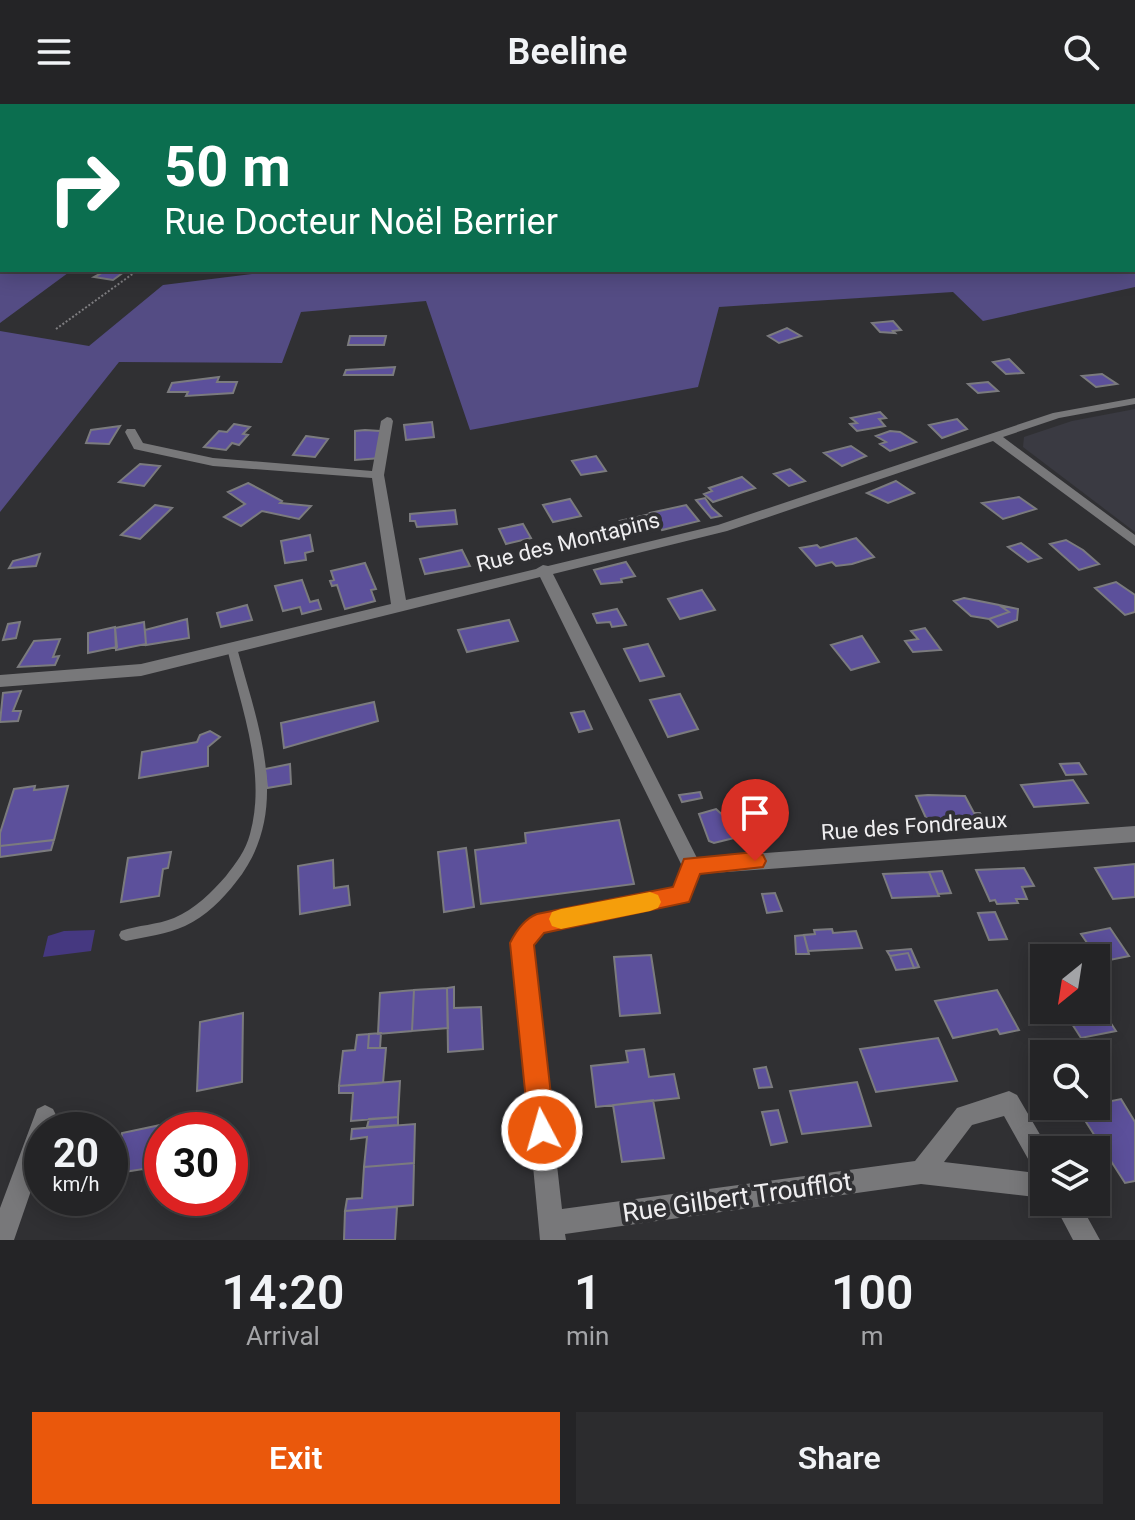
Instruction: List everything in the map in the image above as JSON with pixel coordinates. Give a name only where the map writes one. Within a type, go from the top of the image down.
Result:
[{"type":"street","name":"Rue des Montapins","points":[[0,681],[141,670],[543,569],[722,528],[1057,415],[1135,401]]},
{"type":"street","points":[[387,421],[378,475],[399,606]]},
{"type":"street","points":[[131,432],[138,446],[213,462],[378,475]]},
{"type":"street","points":[[993,435],[1135,542]]},
{"type":"street","points":[[543,569],[692,866],[681,895],[537,924],[522,943],[553,1231]]},
{"type":"street","name":"Rue des Fondreaux","points":[[692,866],[1135,834]]},
{"type":"street","points":[[921,1172],[965,1116],[1009,1103],[1030,1140]]},
{"type":"street","name":"Rue Gilbert Troufflot","points":[[553,1231],[921,1172],[1030,1184]]},
{"type":"street","points":[[1,1240],[24,1176]]},
{"type":"street","points":[[1073,1216],[1087,1240]]},
{"type":"lane","points":[[126,935],[178,922],[206,906],[251,855],[263,818],[259,763],[232,648]]},
{"type":"path","points":[[177,104],[184,104]]},
{"type":"path","points":[[56,329],[135,272]]},
{"type":"shaded area","points":[[0,272],[69,272],[0,323]]},
{"type":"shaded area","points":[[267,272],[1135,272],[1135,287],[983,321],[953,292],[719,307],[698,387],[470,430],[426,301],[301,312],[282,363],[119,362],[0,512],[0,331],[89,346],[163,285]]},
{"type":"shaded area","points":[[1135,409],[1135,532],[1023,447],[1024,437],[1072,421]]},
{"type":"shaded area","points":[[95,930],[91,951],[43,957],[48,936],[64,931]]},
{"type":"building","points":[[103,272],[124,272],[113,280],[94,277]]},
{"type":"building","points":[[893,321],[901,330],[893,331],[895,333],[880,332],[872,323]]},
{"type":"building","points":[[787,328],[801,336],[779,343],[768,336]]},
{"type":"building","points":[[350,336],[386,336],[384,345],[348,345]]},
{"type":"building","points":[[1009,359],[1023,373],[1006,374],[993,362]]},
{"type":"building","points":[[395,367],[393,375],[344,375],[346,370]]},
{"type":"building","points":[[1102,374],[1117,384],[1096,387],[1082,376]]},
{"type":"building","points":[[219,377],[217,382],[237,382],[233,393],[186,396],[188,392],[168,392],[172,383]]},
{"type":"building","points":[[988,382],[998,391],[978,393],[968,384]]},
{"type":"building","points":[[880,412],[886,418],[879,419],[885,426],[857,431],[850,424],[857,423],[851,418]]},
{"type":"building","points":[[957,419],[967,429],[942,438],[929,425]]},
{"type":"building","points":[[432,422],[434,437],[406,440],[404,425]]},
{"type":"building","points":[[234,424],[250,427],[243,434],[248,435],[239,445],[232,443],[226,450],[204,447],[219,431],[227,432]]},
{"type":"building","points":[[120,426],[109,444],[86,443],[91,430]]},
{"type":"building","points":[[355,431],[380,431],[381,458],[355,460]]},
{"type":"building","points":[[890,431],[900,432],[916,442],[890,451],[880,444],[886,442],[876,436]]},
{"type":"building","points":[[306,436],[328,439],[315,457],[293,455]]},
{"type":"building","points":[[851,446],[866,456],[842,466],[824,453]]},
{"type":"building","points":[[596,456],[606,471],[581,475],[572,461]]},
{"type":"building","points":[[140,464],[160,466],[144,486],[119,482]]},
{"type":"building","points":[[790,469],[805,481],[789,486],[774,474]]},
{"type":"building","points":[[742,477],[755,488],[713,502],[704,494],[712,491],[709,488]]},
{"type":"building","points":[[896,481],[914,493],[888,503],[867,493]]},
{"type":"building","points":[[248,483],[282,501],[280,503],[311,506],[299,519],[262,511],[241,526],[224,517],[245,504],[228,492]]},
{"type":"building","points":[[1019,497],[1036,509],[1003,519],[982,503]]},
{"type":"building","points":[[705,498],[721,516],[711,518],[696,500]]},
{"type":"building","points":[[570,499],[581,516],[553,522],[543,505]]},
{"type":"building","points":[[155,505],[172,508],[140,539],[121,535]]},
{"type":"building","points":[[686,505],[699,521],[662,530],[650,513]]},
{"type":"building","points":[[455,510],[457,524],[417,527],[415,521],[410,521],[410,514]]},
{"type":"building","points":[[651,514],[659,526],[629,533],[620,521]]},
{"type":"building","points":[[523,524],[531,538],[506,544],[499,529]]},
{"type":"building","points":[[310,535],[313,551],[305,553],[306,560],[285,563],[281,541]]},
{"type":"building","points":[[856,538],[874,557],[852,564],[836,566],[832,562],[816,566],[800,548],[817,545],[820,548]]},
{"type":"building","points":[[1066,540],[1099,564],[1079,570],[1050,544]]},
{"type":"building","points":[[1021,543],[1041,558],[1028,562],[1008,547]]},
{"type":"building","points":[[462,550],[470,566],[425,574],[420,559]]},
{"type":"building","points":[[40,554],[36,566],[9,568],[13,561]]},
{"type":"building","points":[[626,562],[635,576],[621,579],[622,582],[601,584],[594,570]]},
{"type":"building","points":[[365,563],[376,589],[371,590],[375,601],[345,609],[337,585],[332,586],[330,581],[334,580],[331,571]]},
{"type":"building","points":[[302,580],[310,602],[318,600],[321,609],[302,614],[300,607],[283,611],[275,586]]},
{"type":"building","points":[[1116,582],[1135,595],[1135,612],[1125,615],[1095,588]]},
{"type":"building","points":[[702,590],[715,610],[680,619],[668,599]]},
{"type":"building","points":[[964,598],[999,605],[1009,612],[989,619],[971,616],[954,601]]},
{"type":"building","points":[[247,605],[252,620],[221,627],[217,613]]},
{"type":"building","points":[[999,605],[1018,609],[1017,620],[998,627],[989,619],[1009,612]]},
{"type":"building","points":[[617,609],[626,625],[612,627],[610,622],[597,623],[593,614]]},
{"type":"building","points":[[187,619],[189,638],[146,645],[145,630]]},
{"type":"building","points":[[509,620],[518,641],[467,652],[458,630]]},
{"type":"building","points":[[20,622],[16,638],[3,640],[8,624]]},
{"type":"building","points":[[144,622],[146,644],[116,650],[115,628]]},
{"type":"building","points":[[115,627],[117,647],[88,653],[88,633]]},
{"type":"building","points":[[925,628],[941,650],[913,652],[905,641],[918,639],[911,631]]},
{"type":"building","points":[[862,636],[879,662],[851,670],[831,645]]},
{"type":"building","points":[[60,639],[53,657],[59,656],[55,665],[18,667],[34,641]]},
{"type":"building","points":[[648,644],[664,676],[640,681],[624,649]]},
{"type":"building","points":[[21,691],[13,711],[21,711],[18,721],[0,722],[3,693]]},
{"type":"building","points":[[680,694],[698,729],[668,737],[650,700]]},
{"type":"building","points":[[374,702],[378,721],[284,748],[281,723]]},
{"type":"building","points":[[584,711],[592,729],[579,732],[571,713]]},
{"type":"building","points":[[210,731],[220,737],[208,747],[208,766],[139,778],[142,752],[197,742],[200,735]]},
{"type":"building","points":[[1079,763],[1086,774],[1066,775],[1060,764]]},
{"type":"building","points":[[290,764],[291,784],[267,788],[265,769]]},
{"type":"building","points":[[1073,780],[1088,803],[1034,807],[1021,785]]},
{"type":"building","points":[[35,786],[34,790],[68,786],[54,840],[0,846],[0,833],[14,789]]},
{"type":"building","points":[[700,792],[702,798],[682,802],[679,795]]},
{"type":"building","points":[[916,796],[965,796],[974,813],[980,813],[984,820],[937,823],[934,818],[926,818]]},
{"type":"building","points":[[716,809],[727,819],[737,817],[746,835],[714,843],[709,841],[699,814]]},
{"type":"building","points":[[619,820],[634,884],[481,904],[475,850],[526,843],[525,833]]},
{"type":"building","points":[[54,840],[51,850],[0,857],[0,846]]},
{"type":"building","points":[[466,848],[474,907],[444,912],[438,852]]},
{"type":"building","points":[[171,852],[168,868],[163,869],[159,896],[121,902],[128,858]]},
{"type":"building","points":[[333,860],[334,888],[348,886],[350,905],[300,914],[298,866]]},
{"type":"building","points":[[1135,864],[1135,897],[1113,899],[1095,868]]},
{"type":"building","points":[[1024,868],[1034,886],[1022,887],[1027,899],[1016,899],[1018,903],[997,904],[995,900],[990,901],[976,870]]},
{"type":"building","points":[[942,871],[951,893],[938,894],[929,872]]},
{"type":"building","points":[[929,872],[939,896],[892,898],[883,874]]},
{"type":"building","points":[[775,893],[782,911],[767,913],[762,894]]},
{"type":"building","points":[[995,912],[1007,939],[989,940],[978,913]]},
{"type":"building","points":[[1110,928],[1129,956],[1110,960],[1110,944],[1088,944],[1081,934]]},
{"type":"building","points":[[832,929],[833,933],[856,931],[862,948],[808,951],[804,935],[815,934],[814,930]]},
{"type":"building","points":[[804,935],[809,954],[796,954],[795,936]]},
{"type":"building","points":[[911,949],[919,967],[914,968],[908,953],[890,956],[887,951]]},
{"type":"building","points":[[908,953],[914,968],[896,970],[890,956]]},
{"type":"building","points":[[651,955],[660,1013],[620,1016],[614,957]]},
{"type":"building","points":[[454,987],[454,1008],[481,1007],[483,1049],[448,1052],[447,988]]},
{"type":"building","points":[[447,988],[448,1028],[412,1031],[414,990]]},
{"type":"building","points":[[414,990],[412,1031],[378,1034],[380,993]]},
{"type":"building","points":[[997,990],[1019,1030],[1000,1034],[997,1029],[953,1038],[935,1001]]},
{"type":"building","points":[[243,1013],[242,1082],[197,1091],[200,1022]]},
{"type":"building","points":[[1110,1022],[1116,1031],[1081,1038],[1072,1024]]},
{"type":"building","points":[[381,1033],[380,1048],[368,1048],[369,1034]]},
{"type":"building","points":[[369,1034],[368,1048],[386,1048],[383,1083],[339,1086],[343,1051],[355,1050],[357,1035]]},
{"type":"building","points":[[938,1038],[957,1081],[876,1092],[860,1049]]},
{"type":"building","points":[[644,1049],[649,1077],[674,1074],[679,1098],[596,1107],[591,1066],[628,1062],[626,1051]]},
{"type":"building","points":[[766,1067],[772,1087],[759,1088],[754,1069]]},
{"type":"building","points":[[400,1081],[398,1117],[351,1121],[353,1093],[339,1093],[339,1086]]},
{"type":"building","points":[[857,1082],[871,1126],[802,1134],[790,1091]]},
{"type":"building","points":[[1121,1099],[1135,1122],[1135,1181],[1125,1183],[1110,1160],[1110,1136],[1095,1136],[1085,1120],[1110,1120],[1110,1101]]},
{"type":"building","points":[[653,1100],[664,1158],[622,1162],[613,1105]]},
{"type":"building","points":[[778,1110],[787,1142],[771,1145],[762,1112]]},
{"type":"building","points":[[398,1117],[398,1125],[367,1127],[369,1119]]},
{"type":"building","points":[[415,1124],[414,1163],[364,1167],[367,1137],[351,1139],[352,1129]]},
{"type":"building","points":[[144,1128],[144,1171],[128,1171],[128,1132]]},
{"type":"building","points":[[414,1163],[413,1205],[345,1211],[347,1199],[362,1198],[364,1167]]},
{"type":"building","points":[[397,1207],[395,1240],[344,1240],[345,1211]]},
{"type":"slow traffic","points":[[561,919],[650,902]]},
{"type":"route","points":[[542,1130],[522,943],[537,924],[681,895],[692,866],[755,861]]}]
